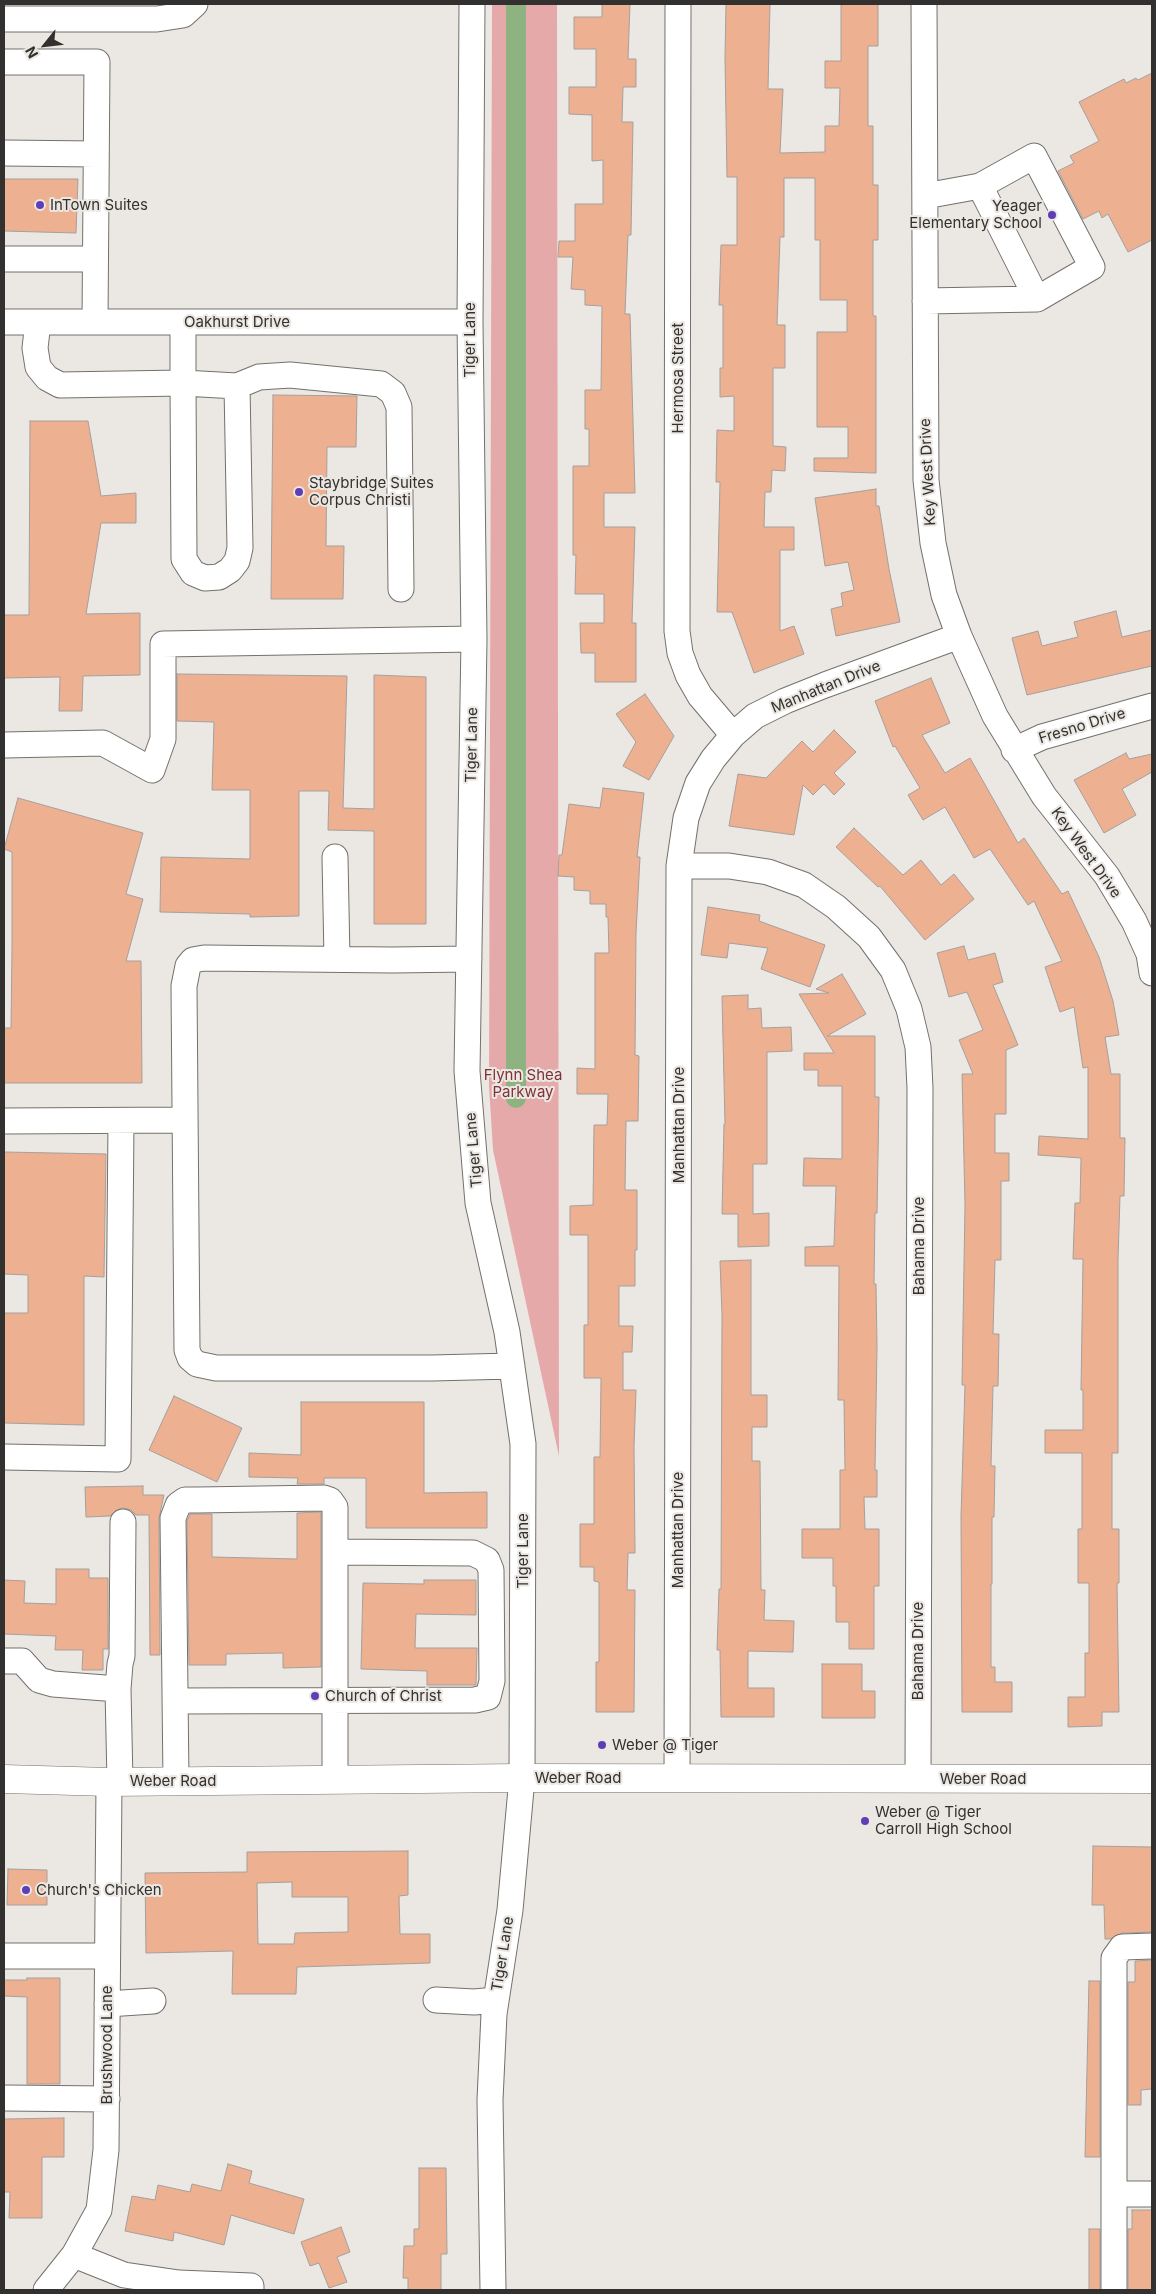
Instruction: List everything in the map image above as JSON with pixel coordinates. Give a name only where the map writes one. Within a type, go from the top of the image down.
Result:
[{"type":"main road","name":"Weber Road","points":[[4,1779],[176,1782],[522,1778],[1152,1779]]},
{"type":"street","points":[[4,19],[157,19],[183,15],[195,4]]},
{"type":"street","name":"Tiger Lane","points":[[472,4],[470,322],[474,639],[467,1071],[478,1203],[507,1332],[523,1444],[522,1778],[510,1910],[496,2000],[490,2100],[493,2290]]},
{"type":"street","name":"Hermosa Street","points":[[678,4],[677,631],[680,653],[688,675],[700,696],[733,735]]},
{"type":"street","name":"Key West Drive","points":[[924,4],[926,480],[933,543],[944,595],[959,636],[994,716],[1044,796],[1107,876],[1134,921],[1151,960]]},
{"type":"street","points":[[4,62],[97,62],[95,322]]},
{"type":"street","points":[[4,153],[96,154]]},
{"type":"street","points":[[925,196],[980,186],[1034,156],[1092,267],[1037,299],[925,301]]},
{"type":"street","points":[[980,186],[1037,299]]},
{"type":"street","points":[[4,259],[95,259]]},
{"type":"street","name":"Oakhurst Drive","points":[[4,322],[470,322]]},
{"type":"street","points":[[38,322],[35,348],[38,367],[47,378],[60,385],[183,383],[237,386],[259,377],[290,375],[381,384],[393,392],[399,408],[401,589]]},
{"type":"street","points":[[183,322],[184,559],[193,573],[205,578],[219,577],[230,570],[237,561],[240,548],[237,386]]},
{"type":"street","name":"Manhattan Drive","points":[[677,1778],[679,866],[686,818],[698,783],[713,759],[733,735],[755,716],[785,701],[959,636]]},
{"type":"street","points":[[4,745],[103,743],[152,770],[163,739],[163,644],[474,639]]},
{"type":"street","name":"Fresno Drive","points":[[1014,750],[1042,737],[1152,706]]},
{"type":"street","points":[[335,857],[337,959]]},
{"type":"street","name":"Bahama Drive","points":[[679,866],[728,866],[768,872],[804,885],[836,907],[869,937],[892,970],[910,1009],[918,1047],[920,1088],[918,1778]]},
{"type":"street","points":[[469,958],[204,958],[194,960],[188,966],[184,986],[187,1350],[190,1358],[197,1364],[216,1368],[512,1366]]},
{"type":"street","points":[[4,1121],[185,1120]]},
{"type":"street","points":[[4,1457],[118,1459],[121,1121]]},
{"type":"street","points":[[176,1782],[174,1518],[178,1505],[185,1500],[330,1500],[335,1508],[335,1780]]},
{"type":"street","name":"Brushwood Lane","points":[[46,2290],[74,2255],[99,2210],[106,2150],[108,1956],[118,1689],[122,1656],[123,1522]]},
{"type":"street","points":[[175,1701],[484,1699],[491,1691],[492,1681],[491,1570],[490,1565],[482,1556],[474,1553],[336,1552]]},
{"type":"street","points":[[4,1661],[22,1661],[39,1680],[46,1682],[118,1689]]},
{"type":"street","points":[[1114,2290],[1114,1958],[1122,1947],[1152,1946]]},
{"type":"street","points":[[4,1956],[108,1956]]},
{"type":"street","points":[[436,2000],[474,2002],[496,2000]]},
{"type":"street","points":[[107,2004],[153,2002]]},
{"type":"street","points":[[4,2098],[106,2099]]},
{"type":"street","points":[[1114,2194],[1152,2194]]},
{"type":"street","points":[[74,2255],[124,2275],[179,2283],[251,2286],[251,2290]]},
{"type":"green space","name":"Flynn Shea Parkway","points":[[492,4],[557,4],[559,1456],[493,1150],[489,1086]]},
{"type":"building","points":[[602,4],[630,4],[628,59],[636,59],[636,87],[623,87],[622,122],[633,122],[631,235],[628,235],[625,314],[630,314],[635,493],[604,493],[604,527],[635,527],[632,623],[636,623],[636,682],[595,682],[595,653],[581,653],[580,623],[604,623],[604,594],[575,594],[576,555],[573,555],[573,466],[589,466],[589,429],[585,429],[585,390],[601,390],[602,306],[585,305],[585,290],[571,289],[573,257],[558,257],[559,241],[575,241],[575,204],[603,204],[603,160],[592,161],[592,115],[569,114],[569,87],[596,87],[596,49],[574,49],[574,17],[602,17]]},
{"type":"building","points":[[726,4],[770,4],[768,89],[783,89],[780,153],[825,152],[825,126],[839,126],[840,88],[825,88],[825,61],[841,61],[841,4],[878,4],[878,46],[868,46],[868,126],[873,126],[873,185],[878,185],[878,240],[873,240],[873,316],[876,316],[876,473],[814,471],[814,458],[848,458],[848,427],[817,427],[817,332],[847,332],[847,300],[820,300],[820,240],[815,240],[815,178],[784,178],[784,237],[780,237],[777,325],[785,325],[785,368],[773,368],[773,446],[786,447],[785,471],[772,470],[771,492],[765,492],[764,527],[794,527],[794,550],[780,550],[780,631],[794,626],[804,654],[754,673],[732,612],[717,612],[720,482],[716,482],[717,430],[734,431],[734,396],[720,397],[720,368],[723,368],[723,305],[719,305],[721,245],[737,245],[737,177],[727,177]]},
{"type":"building","points":[[1152,73],[1152,240],[1128,252],[1108,214],[1102,218],[1099,211],[1083,219],[1058,171],[1074,163],[1070,156],[1099,141],[1079,102],[1124,79],[1126,83],[1136,78],[1138,80]]},
{"type":"building","name":"InTown Suites","points":[[4,179],[78,179],[76,233],[4,231]]},
{"type":"building","name":"Staybridge Suites Corpus Christi","points":[[273,395],[357,396],[356,447],[327,447],[326,546],[344,546],[343,599],[271,599]]},
{"type":"building","points":[[30,421],[88,421],[101,496],[136,493],[136,523],[101,523],[86,614],[140,613],[140,675],[83,676],[82,711],[59,711],[60,677],[4,678],[4,615],[29,615]]},
{"type":"building","points":[[876,489],[876,506],[879,506],[900,622],[836,636],[831,609],[843,606],[841,593],[854,590],[848,562],[825,566],[815,498]]},
{"type":"building","points":[[1116,611],[1122,637],[1152,630],[1152,666],[1027,695],[1012,638],[1038,631],[1042,646],[1078,637],[1074,622]]},
{"type":"building","points":[[177,674],[347,676],[343,808],[374,809],[374,675],[426,677],[426,924],[374,924],[374,831],[328,830],[329,791],[299,791],[299,916],[250,917],[250,914],[160,912],[161,857],[250,859],[250,790],[212,790],[214,722],[177,721]]},
{"type":"building","points":[[931,678],[950,723],[922,735],[945,773],[970,758],[1018,843],[1024,838],[1062,894],[1068,891],[1099,957],[1113,1001],[1119,1035],[1105,1037],[1111,1074],[1120,1074],[1120,1138],[1125,1138],[1124,1196],[1120,1196],[1118,1260],[1118,1453],[1112,1453],[1112,1529],[1119,1529],[1119,1583],[1117,1583],[1119,1712],[1102,1712],[1102,1726],[1068,1727],[1068,1697],[1085,1697],[1085,1653],[1089,1653],[1089,1583],[1078,1583],[1078,1529],[1082,1529],[1082,1453],[1045,1453],[1045,1430],[1083,1430],[1083,1390],[1081,1390],[1083,1259],[1073,1259],[1075,1203],[1080,1203],[1081,1158],[1038,1155],[1039,1136],[1088,1139],[1088,1067],[1083,1068],[1074,1007],[1060,1012],[1045,967],[1062,961],[1034,901],[1028,905],[990,849],[974,858],[945,807],[923,820],[908,795],[920,788],[895,746],[893,747],[875,701]]},
{"type":"building","points":[[645,694],[674,736],[649,780],[623,766],[636,742],[616,714]]},
{"type":"building","points":[[834,730],[856,752],[834,773],[845,784],[834,795],[824,784],[813,795],[803,785],[794,835],[729,826],[738,774],[766,778],[802,741],[813,752]]},
{"type":"building","points":[[1126,753],[1129,759],[1152,754],[1152,772],[1122,789],[1136,815],[1104,833],[1074,780]]},
{"type":"building","points":[[603,788],[644,793],[637,857],[640,857],[636,933],[635,1055],[639,1056],[638,1121],[626,1121],[625,1190],[637,1190],[637,1250],[635,1250],[635,1286],[619,1286],[619,1326],[633,1326],[632,1352],[623,1352],[623,1390],[636,1390],[634,1447],[635,1553],[628,1553],[627,1590],[635,1590],[634,1712],[596,1712],[596,1662],[599,1662],[599,1582],[594,1581],[594,1567],[580,1567],[580,1524],[594,1524],[594,1457],[600,1457],[601,1378],[584,1378],[584,1325],[588,1325],[588,1235],[570,1235],[570,1206],[593,1205],[594,1125],[607,1125],[608,1094],[577,1094],[577,1068],[595,1069],[595,953],[609,953],[608,917],[606,917],[606,904],[590,904],[590,891],[574,890],[574,877],[558,876],[559,855],[562,855],[569,804],[600,808]]},
{"type":"building","points":[[18,798],[143,833],[126,894],[143,899],[126,961],[141,961],[142,1083],[4,1083],[4,1028],[11,1028],[12,852],[4,849]]},
{"type":"building","points":[[854,828],[903,875],[921,860],[941,885],[954,874],[974,899],[925,940],[880,886],[878,887],[836,847]]},
{"type":"building","points":[[708,907],[760,915],[759,921],[825,945],[810,987],[761,969],[768,948],[729,943],[727,958],[701,955]]},
{"type":"building","points":[[964,946],[968,960],[995,953],[1003,982],[993,985],[1018,1045],[1006,1050],[1006,1114],[995,1114],[995,1153],[1009,1153],[1009,1181],[1001,1181],[1001,1260],[995,1260],[993,1334],[999,1334],[998,1386],[993,1386],[991,1466],[995,1466],[994,1517],[992,1517],[991,1667],[995,1667],[995,1682],[1012,1682],[1012,1712],[962,1712],[961,1516],[965,1385],[962,1385],[965,1205],[962,1074],[973,1074],[959,1040],[983,1030],[967,992],[949,997],[937,953]]},
{"type":"building","points":[[842,974],[866,1014],[827,1036],[875,1036],[875,1097],[879,1097],[874,1284],[876,1284],[877,1346],[875,1470],[877,1470],[877,1497],[864,1497],[865,1529],[879,1529],[879,1586],[874,1586],[874,1649],[849,1649],[849,1622],[836,1622],[836,1586],[833,1586],[833,1558],[802,1558],[802,1529],[840,1529],[840,1470],[845,1470],[844,1400],[838,1400],[839,1266],[805,1266],[805,1247],[834,1246],[836,1186],[803,1186],[804,1158],[842,1159],[842,1086],[818,1086],[818,1070],[804,1070],[804,1053],[834,1053],[799,994],[829,993],[816,989]]},
{"type":"building","points":[[748,995],[748,1009],[761,1008],[762,1028],[791,1027],[792,1051],[767,1052],[767,1164],[753,1164],[753,1214],[769,1213],[769,1246],[738,1247],[738,1214],[722,1214],[725,1124],[722,996]]},
{"type":"building","points":[[4,1152],[106,1154],[104,1277],[84,1276],[84,1425],[4,1423],[4,1313],[28,1313],[28,1275],[4,1274]]},
{"type":"building","points":[[751,1260],[751,1395],[767,1395],[767,1427],[752,1427],[752,1461],[760,1461],[761,1590],[765,1590],[764,1620],[794,1621],[793,1652],[748,1651],[748,1688],[774,1688],[774,1717],[721,1717],[720,1650],[717,1650],[719,1589],[721,1589],[722,1315],[720,1261]]},
{"type":"building","points":[[174,1396],[242,1428],[217,1482],[149,1450]]},
{"type":"building","points":[[301,1402],[424,1402],[424,1493],[487,1492],[487,1528],[366,1528],[366,1478],[324,1478],[324,1484],[297,1484],[298,1478],[249,1477],[249,1453],[301,1455]]},
{"type":"building","points":[[143,1486],[143,1495],[164,1495],[159,1518],[160,1655],[150,1655],[149,1515],[136,1515],[131,1510],[123,1508],[116,1510],[110,1516],[86,1517],[85,1487]]},
{"type":"building","points":[[321,1512],[321,1667],[283,1668],[283,1653],[226,1654],[226,1665],[189,1665],[187,1521],[190,1514],[212,1514],[212,1557],[297,1559],[297,1513]]},
{"type":"building","points":[[56,1569],[89,1569],[89,1578],[108,1578],[108,1649],[103,1649],[103,1670],[82,1670],[83,1650],[55,1650],[56,1636],[4,1634],[4,1580],[25,1581],[24,1603],[56,1604]]},
{"type":"building","points":[[424,1580],[476,1580],[476,1615],[416,1614],[415,1648],[477,1648],[476,1685],[427,1685],[427,1671],[361,1669],[363,1583],[424,1584]]},
{"type":"building","points":[[822,1664],[862,1664],[862,1691],[875,1691],[875,1718],[822,1718]]},
{"type":"building","points":[[1093,1846],[1152,1847],[1152,1932],[1122,1933],[1110,1939],[1105,1939],[1104,1905],[1092,1905]]},
{"type":"building","points":[[408,1851],[408,1895],[399,1896],[400,1934],[430,1934],[430,1963],[297,1967],[296,1994],[232,1994],[233,1951],[146,1953],[145,1873],[247,1872],[247,1852]],"holes":[[[292,1882],[292,1897],[348,1897],[348,1932],[295,1933],[294,1944],[258,1944],[257,1883]]]},
{"type":"building","points":[[8,1869],[47,1870],[47,1905],[7,1905]]},
{"type":"building","points":[[1152,1960],[1152,2089],[1141,2090],[1141,2105],[1128,2105],[1128,1982],[1135,1982],[1135,1961]]},
{"type":"building","points":[[27,1978],[60,1978],[60,2084],[27,2084],[27,1997],[4,1996],[4,1980],[27,1980]]},
{"type":"building","points":[[1089,1981],[1100,1981],[1100,2157],[1085,2157]]},
{"type":"building","points":[[64,2118],[64,2157],[42,2157],[42,2218],[9,2218],[10,2192],[4,2192],[4,2119]]},
{"type":"building","points":[[228,2164],[252,2171],[249,2183],[304,2199],[294,2234],[231,2215],[224,2245],[174,2232],[173,2241],[125,2231],[132,2196],[155,2200],[158,2185],[190,2192],[192,2184],[221,2191]]},
{"type":"building","points":[[419,2168],[446,2168],[447,2254],[441,2254],[441,2290],[408,2290],[408,2278],[403,2278],[404,2246],[414,2246],[414,2229],[419,2229]]},
{"type":"building","points":[[1132,2210],[1152,2210],[1152,2290],[1128,2290],[1128,2229],[1132,2229]]},
{"type":"building","points":[[341,2227],[350,2252],[337,2257],[347,2282],[329,2288],[319,2263],[310,2266],[301,2242]]},
{"type":"building","points":[[1089,2229],[1100,2229],[1100,2290],[1089,2290]]},
{"type":"waterway","points":[[516,4],[516,1098]]},
{"type":"place","name":"InTown Suites","points":[[40,205]]},
{"type":"place","name":"Yeager Elementary School","points":[[1052,215]]},
{"type":"place","name":"Staybridge Suites Corpus Christi","points":[[299,492]]},
{"type":"place","name":"Church of Christ","points":[[315,1696]]},
{"type":"place","name":"Weber @ Tiger","points":[[602,1745]]},
{"type":"place","name":"Weber @ Tiger Carroll High School","points":[[865,1821]]},
{"type":"place","name":"Church's Chicken","points":[[26,1890]]}]
